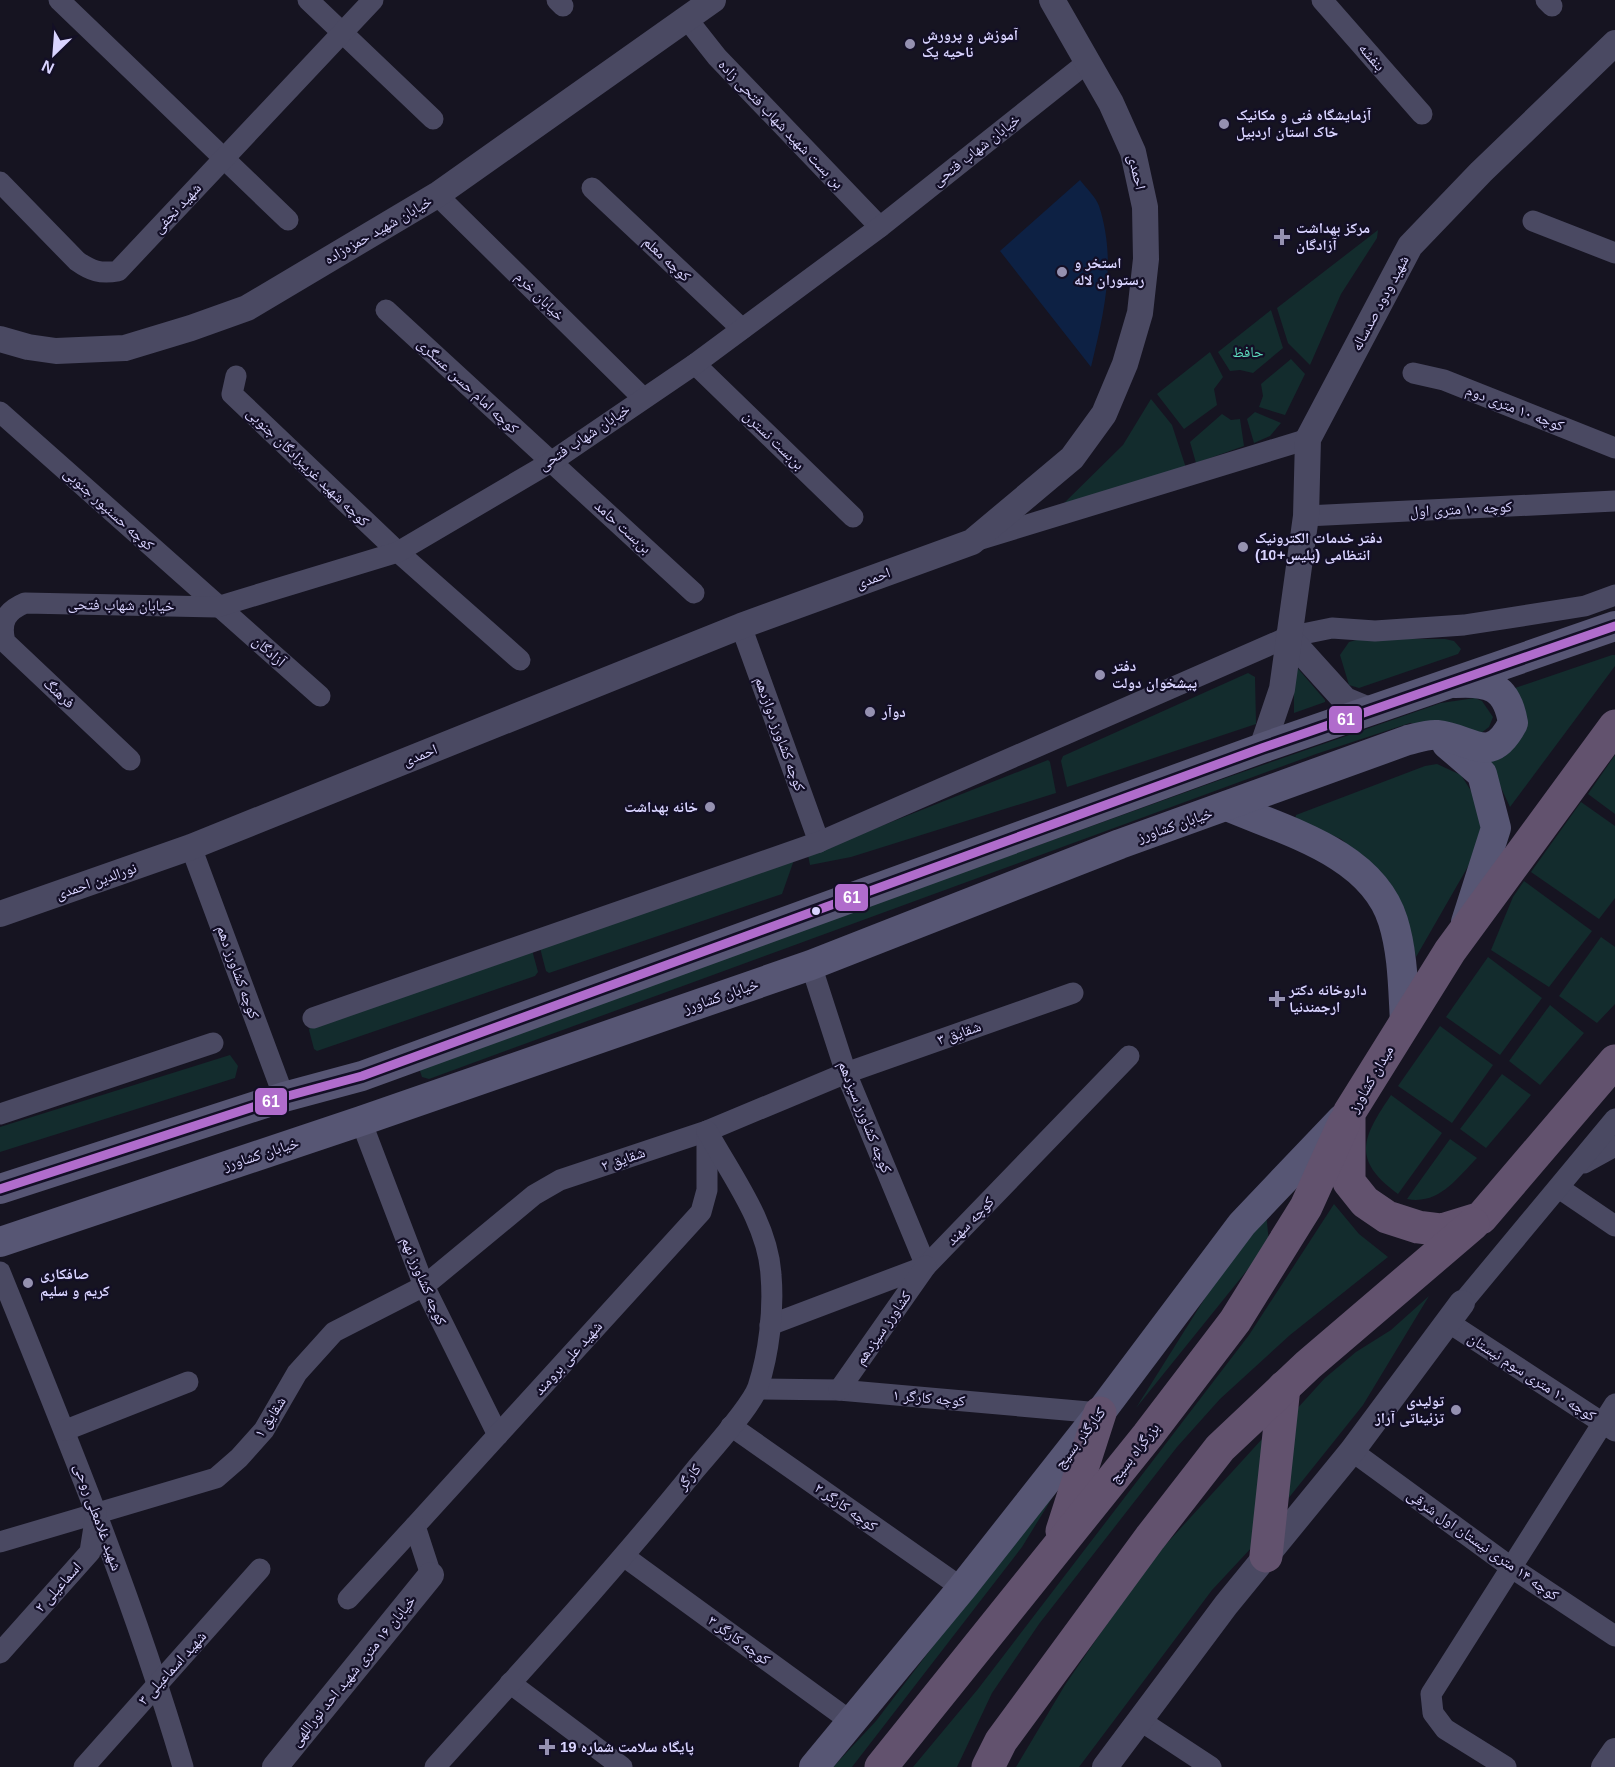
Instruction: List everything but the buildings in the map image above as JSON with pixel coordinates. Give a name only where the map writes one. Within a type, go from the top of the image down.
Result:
[{"type":"highway","name":"میدان کشاورز","points":[[1481,1218],[1442,1230],[1387,1217],[1365,1202],[1349,1182],[1348,1113],[1460,938],[1615,726]]},
{"type":"highway","points":[[988,1767],[1014,1723],[1213,1457],[1284,1387],[1481,1218],[1615,1060]]},
{"type":"highway","name":"بزرگراه بسیج","points":[[881,1767],[1055,1553],[1235,1321],[1306,1207],[1348,1113]]},
{"type":"highway","points":[[1266,1556],[1284,1387]]},
{"type":"highway","points":[[1055,1553],[1100,1413]]},
{"type":"main road","points":[[0,1189],[284,1097],[362,1076],[1262,748],[1615,626]]},
{"type":"main road","points":[[1435,734],[1480,748],[1495,747],[1505,739],[1513,723],[1506,697],[1494,687],[1473,682],[1443,684]]},
{"type":"main road","points":[[1435,734],[1482,774],[1496,828],[1460,938]]},
{"type":"main road","name":"خیابان کشاورز","points":[[0,1242],[361,1121],[811,965],[1119,844],[1408,740],[1435,734]]},
{"type":"main road","points":[[1227,806],[1316,845],[1347,862],[1375,886],[1393,920],[1401,963],[1406,1022]]},
{"type":"main road","name":"کنارگذر بسیج","points":[[814,1767],[962,1588],[1100,1413],[1242,1224],[1348,1113]]},
{"type":"street","points":[[59,0],[288,220]]},
{"type":"street","points":[[308,0],[434,119]]},
{"type":"street","name":"شهید نجفی","points":[[0,182],[77,261],[89,270],[101,273],[117,271],[373,0]]},
{"type":"street","name":"خیابان شهید حمزه‌زاده","points":[[0,339],[47,350],[91,351],[125,348],[247,308],[437,195],[713,0]]},
{"type":"street","name":"احمدی","points":[[191,847],[741,626],[972,542],[1072,458],[1104,414],[1125,364],[1140,313],[1146,259],[1144,207],[1133,152],[1089,61],[1052,0]]},
{"type":"street","name":"بنفشه","points":[[1322,0],[1422,114]]},
{"type":"street","name":"بن بست شهید شهاب فتحی زاده","points":[[687,19],[717,57],[880,227]]},
{"type":"street","name":"شهید ودود صدساله","points":[[1262,748],[1282,689],[1306,516],[1308,439],[1410,246],[1481,172],[1615,43]]},
{"type":"street","name":"خیابان شهاب فتحی","points":[[3,621],[9,610],[25,603],[217,607],[398,552],[551,462],[695,364],[880,227],[1089,61]]},
{"type":"street","name":"کوچه معلم","points":[[592,188],[742,329]]},
{"type":"street","name":"خیابان خرم","points":[[437,195],[642,398]]},
{"type":"street","points":[[1533,221],[1615,253]]},
{"type":"street","name":"کوچه امام حسن عسگری","points":[[386,310],[551,462]]},
{"type":"street","name":"بن‌بست نسترن","points":[[695,364],[854,517]]},
{"type":"street","name":"کوچه ۱۰ متری دوم","points":[[1413,374],[1444,380],[1615,448]]},
{"type":"street","name":"کوچه شهید غریبزادگان جنوبی","points":[[236,376],[232,394],[398,552]]},
{"type":"street","name":"کوچه حسنپور جنوبی","points":[[0,412],[217,607]]},
{"type":"street","points":[[972,542],[1308,439]]},
{"type":"street","name":"بن‌بست حامد","points":[[551,462],[694,593]]},
{"type":"street","name":"کوچه ۱۰ متری اول","points":[[1306,516],[1615,501]]},
{"type":"street","points":[[398,552],[520,660]]},
{"type":"street","points":[[313,1018],[819,842],[1288,637],[1332,628],[1375,631],[1464,625],[1585,606],[1615,595]]},
{"type":"street","name":"آزادگان","points":[[217,607],[320,696]]},
{"type":"street","name":"فرهنگ","points":[[3,621],[0,632],[5,642],[130,760]]},
{"type":"street","name":"کوچه کشاورز دوازدهم","points":[[741,626],[819,842]]},
{"type":"street","points":[[1288,637],[1345,700],[1369,710]]},
{"type":"street","name":"نورالدین احمدی","points":[[0,914],[191,847]]},
{"type":"street","name":"کوچه کشاورز دهم","points":[[191,847],[284,1097]]},
{"type":"street","name":"کوچه کشاورز سیزدهم","points":[[811,965],[846,1073],[926,1266]]},
{"type":"street","name":"شقایق ۳","points":[[846,1073],[1073,993]]},
{"type":"street","points":[[0,1114],[213,1043]]},
{"type":"street","name":"کوچه سهند","points":[[770,1326],[926,1266],[1129,1056]]},
{"type":"street","name":"شقایق ۲","points":[[424,1286],[512,1211],[560,1180],[706,1131],[846,1073]]},
{"type":"street","points":[[1105,1767],[1226,1605],[1352,1451],[1455,1312],[1615,1119]]},
{"type":"street","name":"کوچه کشاورز نهم","points":[[361,1121],[424,1286],[498,1435]]},
{"type":"street","name":"کارگر","points":[[435,1767],[625,1557],[758,1389],[770,1326],[771,1275],[767,1247],[757,1222],[706,1131]]},
{"type":"street","name":"شهید علی برومند","points":[[348,1599],[701,1212],[707,1190],[706,1131]]},
{"type":"street","points":[[1573,1170],[1615,1146]]},
{"type":"street","points":[[1559,1188],[1615,1226]]},
{"type":"street","name":"کشاورز سیزدهم","points":[[839,1390],[926,1266]]},
{"type":"street","name":"شهید غلامعلی روحی","points":[[0,1272],[97,1512],[158,1683],[183,1767]]},
{"type":"street","name":"شقایق ۱","points":[[0,1542],[216,1478],[240,1458],[264,1430],[297,1373],[334,1332],[424,1286]]},
{"type":"street","name":"کوچه ۱۰ متری سوم نیستان","points":[[1455,1312],[1609,1428]]},
{"type":"street","points":[[66,1431],[188,1382]]},
{"type":"street","name":"کوچه کارگر ۱","points":[[758,1389],[839,1390],[1100,1413]]},
{"type":"street","points":[[1506,1767],[1445,1729],[1433,1713],[1431,1694],[1512,1568],[1609,1428],[1615,1404]]},
{"type":"street","name":"کوچه کارگر ۲","points":[[731,1426],[962,1588]]},
{"type":"street","name":"کوچه ۱۴ متری نیستان اول شرقی","points":[[1352,1451],[1512,1568],[1615,1636]]},
{"type":"street","name":"اسماعیلی ۲","points":[[0,1653],[90,1552],[97,1512]]},
{"type":"street","points":[[415,1527],[431,1575]]},
{"type":"street","name":"کوچه کارگر ۳","points":[[625,1557],[853,1722]]},
{"type":"street","name":"شهید اسماعیلی ۳","points":[[84,1767],[260,1569]]},
{"type":"street","name":"خیابان ۱۶ متری شهید احد نوراللهی","points":[[275,1767],[431,1575]]},
{"type":"street","points":[[510,1683],[622,1767]]},
{"type":"street","points":[[1141,1721],[1211,1767]]},
{"type":"street","points":[[1604,1767],[1615,1751]]},
{"type":"green space","points":[[1378,230],[1377,238],[1341,294],[1310,365],[1288,343],[1277,308]]},
{"type":"green space","name":"حافظ","points":[[1271,310],[1283,348],[1253,373],[1240,370],[1230,371],[1218,352]]},
{"type":"green space","points":[[1210,352],[1223,377],[1214,389],[1217,405],[1184,429],[1157,394]]},
{"type":"green space","points":[[1291,359],[1305,374],[1285,415],[1259,407],[1263,396],[1261,384]]},
{"type":"green space","points":[[1151,399],[1172,425],[1186,468],[1053,514],[1123,445]]},
{"type":"green space","points":[[1255,412],[1281,423],[1270,436],[1254,443],[1247,419]]},
{"type":"green space","points":[[1222,414],[1231,420],[1240,419],[1244,446],[1196,463],[1190,442]]},
{"type":"green space","points":[[1360,639],[1445,639],[1454,641],[1461,649],[1458,654],[1359,688],[1349,685],[1340,655],[1349,642]]},
{"type":"green space","points":[[1615,655],[1615,666],[1510,807],[1489,762],[1515,688]]},
{"type":"green space","points":[[1294,664],[1325,700],[1325,702],[1294,713]]},
{"type":"green space","points":[[1248,673],[1255,677],[1256,724],[1067,787],[1061,761],[1063,756]]},
{"type":"green space","points":[[1475,698],[1482,701],[1493,717],[1489,727],[1481,733],[1458,733],[1410,723],[1316,754],[429,1079],[422,1077],[421,1067],[1217,781],[1441,703]]},
{"type":"green space","points":[[1615,755],[1615,814],[1588,794]]},
{"type":"green space","points":[[1048,760],[1056,793],[851,857],[810,865],[808,855]]},
{"type":"green space","points":[[1437,764],[1461,775],[1485,813],[1478,849],[1416,957],[1412,939],[1375,868],[1341,839],[1295,820],[1296,815],[1425,766]]},
{"type":"green space","points":[[1581,802],[1615,826],[1615,898],[1599,919],[1531,872]]},
{"type":"green space","points":[[794,860],[782,894],[549,973],[546,971],[540,948]]},
{"type":"green space","points":[[1524,881],[1592,931],[1549,987],[1491,950],[1513,897]]},
{"type":"green space","points":[[1601,937],[1615,947],[1615,1004],[1597,1023],[1559,996]]},
{"type":"green space","points":[[532,950],[538,972],[535,976],[317,1051],[314,1049],[310,1027]]},
{"type":"green space","points":[[1488,957],[1542,998],[1500,1055],[1446,1017]]},
{"type":"green space","points":[[1550,1005],[1584,1033],[1540,1085],[1509,1061]]},
{"type":"green space","points":[[1440,1026],[1493,1065],[1452,1123],[1398,1086]]},
{"type":"green space","points":[[230,1055],[238,1066],[235,1078],[0,1152],[0,1127]]},
{"type":"green space","points":[[1502,1074],[1531,1095],[1486,1148],[1460,1129]]},
{"type":"green space","points":[[1391,1095],[1442,1133],[1398,1194],[1373,1170],[1367,1158],[1366,1147],[1374,1123]]},
{"type":"green space","points":[[1450,1139],[1477,1158],[1454,1182],[1438,1194],[1418,1200],[1407,1199]]},
{"type":"green space","points":[[1334,1204],[1359,1234],[1388,1257],[1290,1335],[1220,1399],[1177,1447],[1039,1624],[992,1693],[957,1767],[913,1767],[978,1689],[1249,1335]]},
{"type":"green space","points":[[1266,1212],[1269,1243],[1136,1408],[1249,1228]]},
{"type":"green space","points":[[1429,1296],[1363,1405],[1287,1500],[1295,1411],[1325,1378],[1356,1352],[1391,1330]]},
{"type":"green space","points":[[1263,1438],[1253,1546],[1212,1590],[1079,1767],[1016,1767],[1065,1685],[1148,1564]]},
{"type":"green space","points":[[1076,1459],[1022,1547],[852,1767],[833,1767],[876,1721]]},
{"type":"water","name":"استخر و رستوران لاله","points":[[1080,180],[1099,206],[1107,247],[1107,287],[1091,367],[1000,251]]},
{"type":"transit line","name":"61","points":[[0,1189],[284,1097],[362,1076],[1262,748],[1615,626]]},
{"type":"place","name":"آموزش و پرورش ناحیه یک","points":[[910,44]]},
{"type":"place","name":"آزمایشگاه فنی و مکانیک خاک استان اردبیل","points":[[1224,124]]},
{"type":"place","name":"مرکز بهداشت آزادگان","points":[[1282,237]]},
{"type":"place","name":"استخر و رستوران لاله","points":[[1062,272]]},
{"type":"place","name":"دفتر خدمات الکترونیک انتظامی (پلیس+10)","points":[[1243,547]]},
{"type":"place","name":"دفتر پیشخوان دولت","points":[[1100,675]]},
{"type":"place","name":"دوآر","points":[[870,712]]},
{"type":"place","name":"خانه بهداشت","points":[[710,807]]},
{"type":"place","name":"داروخانه دکتر ارجمندنیا","points":[[1277,999]]},
{"type":"place","name":"صافکاری کریم و سلیم","points":[[28,1283]]},
{"type":"place","name":"تولیدی تزئیناتی آراز","points":[[1456,1410]]},
{"type":"place","name":"پایگاه سلامت شماره 19","points":[[547,1747]]}]
